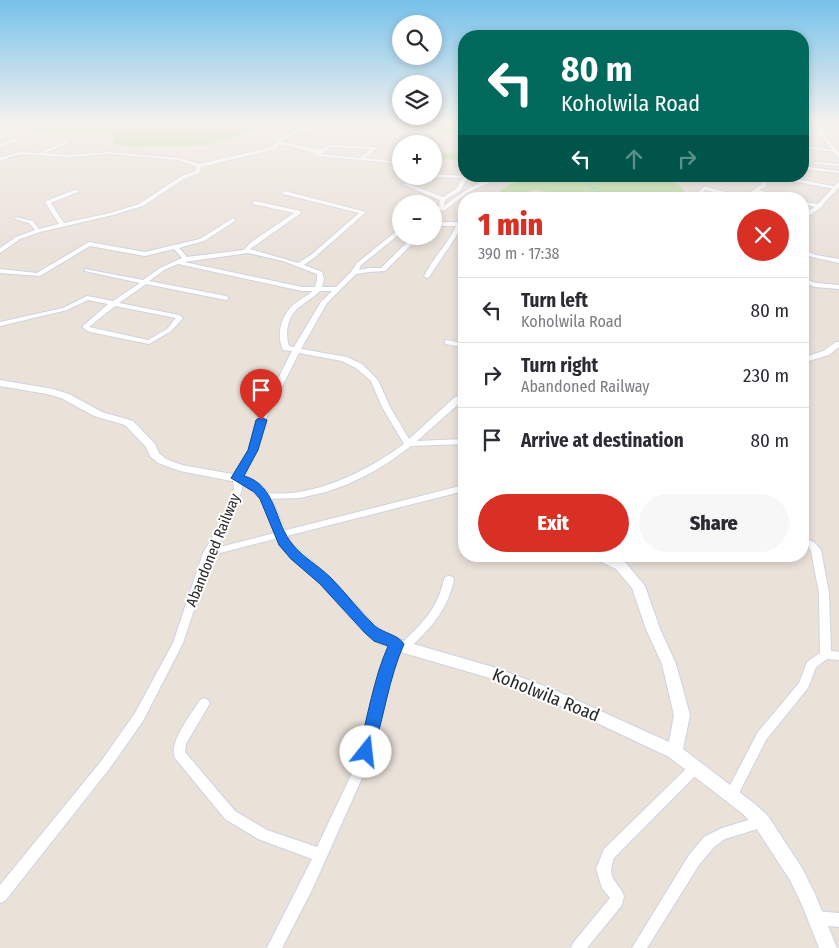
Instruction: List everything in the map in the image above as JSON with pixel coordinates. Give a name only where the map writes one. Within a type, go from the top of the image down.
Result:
[{"type":"street","points":[[0,251],[18,238],[38,230],[63,226],[140,205],[182,178],[197,172],[199,166]]},
{"type":"street","points":[[809,168],[839,172]]},
{"type":"street","points":[[442,177],[458,178]]},
{"type":"street","points":[[809,181],[837,185]]},
{"type":"street","points":[[447,224],[442,209],[443,200],[458,190],[463,182]]},
{"type":"street","points":[[465,192],[488,182]]},
{"type":"street","points":[[755,191],[766,182]]},
{"type":"street","points":[[406,185],[443,200]]},
{"type":"street","points":[[809,213],[820,206],[837,185]]},
{"type":"street","points":[[701,192],[704,188],[719,192]]},
{"type":"street","points":[[63,226],[48,202],[76,191]]},
{"type":"street","points":[[755,191],[759,192]]},
{"type":"street","points":[[285,193],[363,212],[313,256],[299,265]]},
{"type":"street","points":[[442,209],[458,197]]},
{"type":"street","points":[[248,252],[252,244],[299,212],[255,203]]},
{"type":"street","points":[[809,204],[820,206]]},
{"type":"street","points":[[17,218],[31,222],[38,230]]},
{"type":"street","points":[[0,271],[38,275],[89,244],[145,254],[202,240],[233,220]]},
{"type":"street","points":[[442,224],[458,224]]},
{"type":"street","points":[[427,276],[458,230]]},
{"type":"street","name":"Abandoned Railway","points":[[0,896],[106,764],[139,717],[178,643],[208,554],[230,513],[238,489],[237,478],[253,450],[261,420],[276,388],[324,302],[354,273],[359,264],[392,237]]},
{"type":"street","points":[[354,273],[383,270],[408,245]]},
{"type":"street","points":[[175,247],[186,259]]},
{"type":"street","points":[[0,324],[65,309],[88,298],[114,303],[179,317],[180,318],[169,330],[148,342],[90,330],[85,327],[96,316],[114,303],[162,269],[186,259],[248,252],[299,265],[320,272],[320,284],[315,294],[293,309],[286,325],[283,342],[286,348],[344,359],[360,366],[374,380],[386,407],[408,444]]},
{"type":"street","points":[[809,253],[839,261]]},
{"type":"street","points":[[176,262],[302,289],[336,289]]},
{"type":"street","points":[[87,270],[226,298]]},
{"type":"street","points":[[809,282],[815,285],[839,287]]},
{"type":"street","points":[[448,342],[458,344]]},
{"type":"street","points":[[809,359],[826,353],[839,344]]},
{"type":"street","name":"Koholwila Road","points":[[0,383],[49,391],[65,396],[98,414],[129,423],[151,446],[154,454],[162,461],[180,468],[245,480],[258,489],[265,497],[286,545],[296,556],[325,580],[379,637],[400,646],[496,674],[547,693],[675,752],[731,795],[762,822],[796,874],[828,948]]},
{"type":"street","points":[[265,497],[300,495],[339,485],[368,472],[408,444],[458,399]]},
{"type":"street","points":[[408,444],[458,441]]},
{"type":"street","points":[[208,554],[458,490]]},
{"type":"street","points":[[809,543],[816,550],[824,593],[827,634],[826,655]]},
{"type":"street","points":[[612,562],[621,566],[638,586],[653,629],[669,664],[682,715],[675,752]]},
{"type":"street","points":[[274,948],[308,885],[360,769],[376,717],[386,668],[400,646],[436,615],[444,601],[449,580]]},
{"type":"street","points":[[731,795],[762,736],[804,685],[811,665],[826,655],[839,656]]},
{"type":"street","points":[[204,704],[180,743],[179,754],[230,815],[263,835],[320,855]]},
{"type":"street","points":[[578,948],[617,900],[617,896],[608,883],[603,868],[608,854],[696,767]]},
{"type":"street","points":[[639,948],[694,860],[709,842],[722,834],[762,822]]},
{"type":"street","points":[[816,918],[839,920]]},
{"type":"green space","points":[[517,182],[670,182],[678,184],[685,192],[546,192],[536,190],[528,192],[499,192],[510,184]]},
{"type":"waterway","points":[[585,182],[599,192]]},
{"type":"route","points":[[261,420],[253,450],[237,478],[245,480],[258,489],[265,497],[286,545],[296,556],[325,580],[379,637],[397,644],[386,668],[376,717],[366,752]]}]
